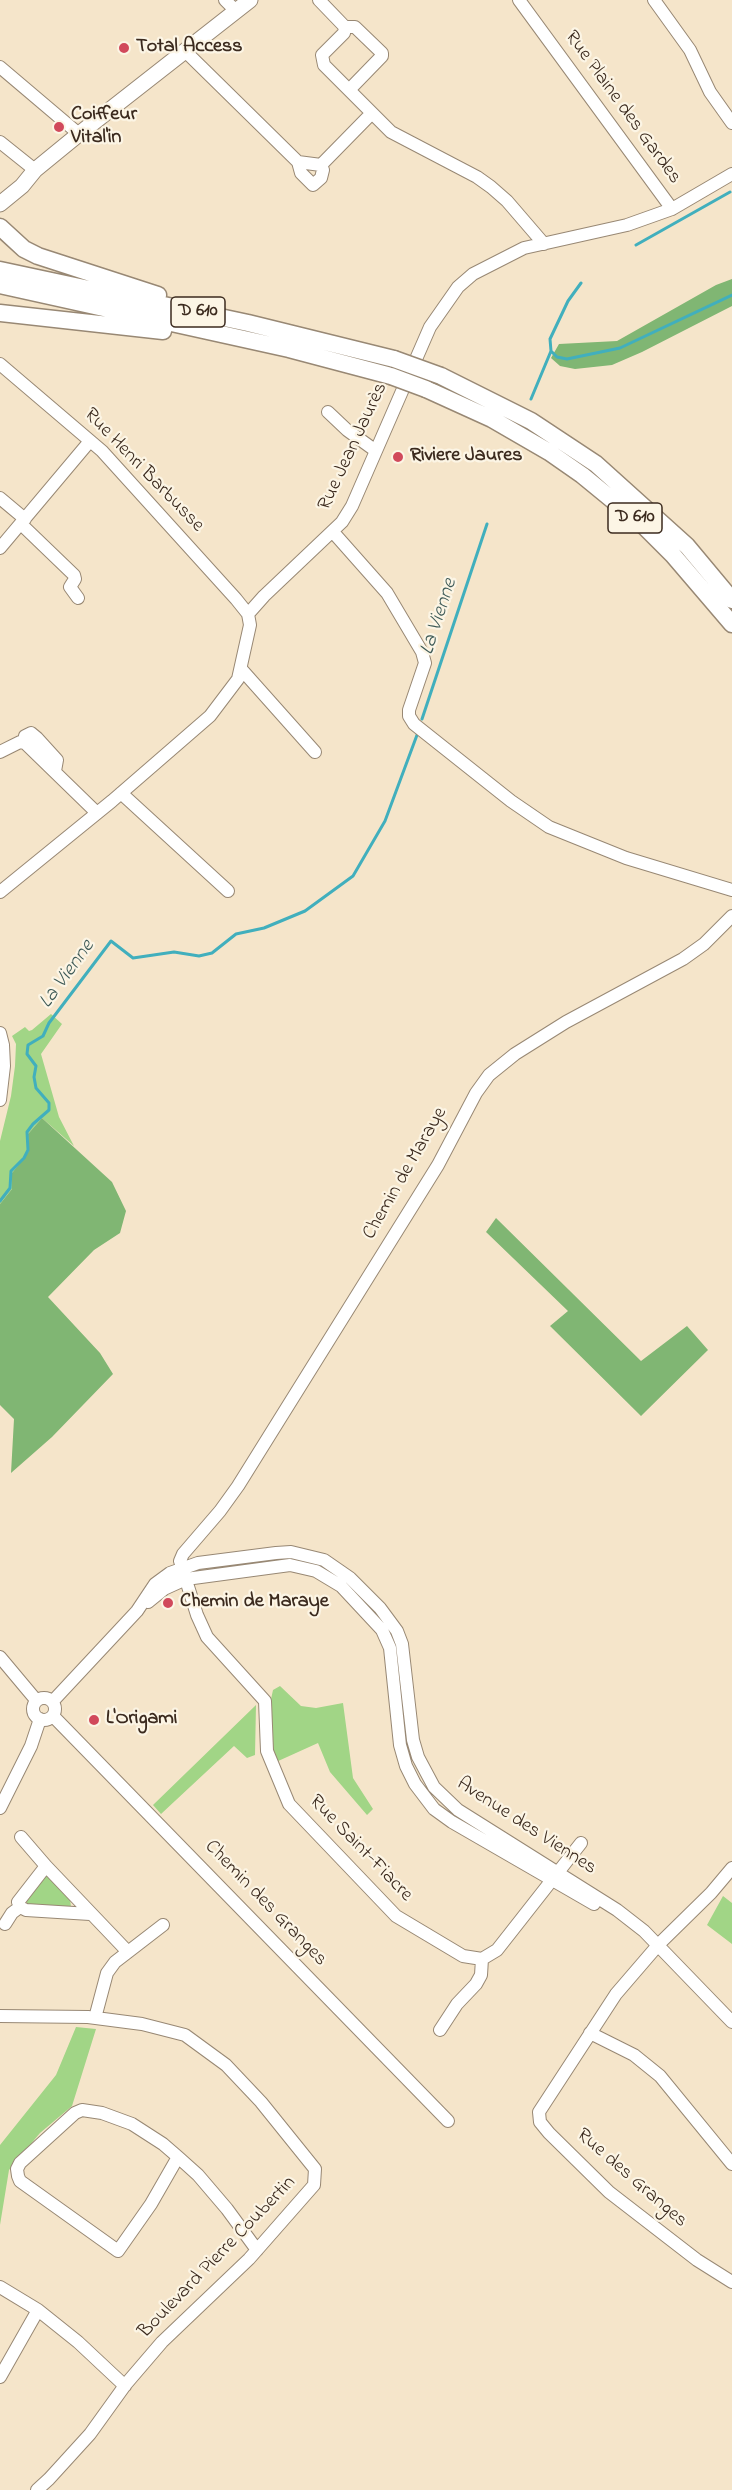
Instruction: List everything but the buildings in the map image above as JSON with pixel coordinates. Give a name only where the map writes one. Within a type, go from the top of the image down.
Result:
[{"type":"highway","points":[[0,226],[24,249],[50,261],[78,267],[248,323]]},
{"type":"highway","name":"D 610","points":[[0,270],[248,323],[394,359],[441,376],[531,421],[596,464],[687,546],[732,600]]},
{"type":"highway","name":"D 610","points":[[0,285],[346,363],[426,389],[492,419],[549,452],[582,475],[635,519],[673,555],[732,624]]},
{"type":"highway","points":[[0,313],[228,336]]},
{"type":"main road","points":[[0,204],[22,186],[35,170],[79,134],[250,0]]},
{"type":"main road","points":[[0,191],[16,179],[35,170]]},
{"type":"street","points":[[225,0],[236,11]]},
{"type":"street","points":[[319,0],[345,27],[355,27],[382,53],[382,56],[350,90]]},
{"type":"street","name":"Rue Plaine des Gardes","points":[[519,0],[672,209]]},
{"type":"street","points":[[654,0],[690,50],[710,92],[732,123]]},
{"type":"street","points":[[345,27],[344,33],[322,55],[321,60],[324,65],[391,132],[477,177],[507,201],[544,244]]},
{"type":"street","points":[[185,51],[298,162],[301,173],[313,185],[321,178],[323,170],[321,165]]},
{"type":"street","points":[[0,67],[79,134]]},
{"type":"street","points":[[321,165],[372,113]]},
{"type":"street","points":[[0,142],[35,170]]},
{"type":"street","points":[[298,162],[321,165]]},
{"type":"street","name":"Rue Jean Jaurès","points":[[248,614],[342,522],[352,506],[430,327],[458,287],[473,274],[524,248],[627,225],[672,209],[732,174]]},
{"type":"street","name":"Rue Henri Barbusse","points":[[0,364],[90,441],[140,491],[248,614]]},
{"type":"street","points":[[328,412],[346,430],[376,451]]},
{"type":"street","points":[[0,548],[90,441]]},
{"type":"street","points":[[0,498],[74,574],[75,579],[70,587],[78,598]]},
{"type":"street","points":[[333,532],[387,593],[422,652],[425,663],[409,710],[409,716],[414,724],[511,801],[549,827],[626,858],[732,890]]},
{"type":"street","points":[[0,892],[121,793],[210,716],[238,679],[242,670],[250,625],[248,614]]},
{"type":"street","points":[[242,670],[315,752]]},
{"type":"street","points":[[0,753],[20,742],[25,743],[97,813]]},
{"type":"street","points":[[121,793],[228,891]]},
{"type":"street","name":"Chemin de Maraye","points":[[184,1573],[180,1561],[183,1554],[238,1486],[438,1165],[476,1093],[489,1075],[514,1054],[566,1022],[682,959],[704,944],[732,915]]},
{"type":"street","points":[[0,1033],[4,1066],[0,1100]]},
{"type":"street","name":"Avenue des Viennes","points":[[53,1701],[137,1611],[184,1573],[290,1565],[316,1571],[341,1586],[382,1630],[390,1648],[400,1745],[406,1766],[415,1784],[434,1809],[555,1876],[615,1916],[631,1922],[659,1944],[732,2022]]},
{"type":"street","name":"Rue Saint-Fiacre","points":[[184,1573],[197,1615],[207,1637],[265,1701],[267,1751],[289,1804],[396,1916],[463,1956],[482,1959]]},
{"type":"street","points":[[0,1657],[36,1700]]},
{"type":"street","points":[[45,1697],[53,1701],[56,1708],[53,1716],[49,1719],[40,1719],[33,1713],[36,1700],[45,1697]]},
{"type":"street","name":"Chemin des Granges","points":[[53,1716],[448,2121]]},
{"type":"street","points":[[0,1808],[23,1763],[40,1719]]},
{"type":"street","points":[[21,1837],[90,1914],[128,1952]]},
{"type":"street","points":[[440,2030],[457,2004],[476,1984],[481,1975],[482,1959],[497,1950],[581,1844]]},
{"type":"street","points":[[46,1866],[18,1902],[20,1907],[26,1910],[90,1914]]},
{"type":"street","name":"Rue des Granges","points":[[732,1868],[716,1888],[659,1944],[616,1994],[539,2112],[540,2122],[609,2192],[697,2260],[732,2282]]},
{"type":"street","points":[[5,1924],[12,1913],[20,1907]]},
{"type":"street","points":[[95,2018],[107,1973],[115,1962],[163,1925]]},
{"type":"street","name":"Boulevard Pierre Coubertin","points":[[0,2016],[40,2015],[95,2018],[142,2024],[185,2035],[226,2065],[261,2102],[315,2169],[314,2185],[257,2250],[191,2312],[124,2386],[90,2434],[37,2490]]},
{"type":"street","points":[[590,2033],[634,2055],[660,2076],[732,2164]]},
{"type":"street","points":[[178,2157],[151,2204],[118,2251],[20,2181],[17,2169],[20,2163],[59,2127],[82,2110],[132,2124],[163,2144],[178,2157],[198,2175],[257,2250]]},
{"type":"street","points":[[0,2287],[38,2310],[78,2342],[124,2386]]},
{"type":"street","points":[[0,2377],[38,2310]]},
{"type":"green space","points":[[732,279],[732,306],[642,352],[612,365],[575,369],[560,366],[551,358],[559,344],[617,341],[716,285]]},
{"type":"green space","points":[[51,1014],[62,1024],[41,1054],[59,1117],[74,1146],[42,1118],[28,1134],[29,1151],[12,1173],[12,1189],[0,1204],[0,1141],[11,1096],[15,1066],[16,1044],[12,1036],[25,1027],[29,1031],[32,1030]]},
{"type":"green space","points":[[42,1118],[112,1182],[126,1211],[120,1233],[94,1250],[48,1297],[100,1353],[113,1374],[52,1437],[11,1473],[14,1419],[0,1405],[0,1204],[12,1189],[12,1173],[29,1151],[28,1134]]},
{"type":"green space","points":[[496,1218],[641,1361],[687,1326],[708,1350],[641,1416],[550,1326],[568,1311],[486,1232]]},
{"type":"green space","points":[[280,1686],[301,1706],[316,1708],[343,1703],[353,1778],[373,1809],[367,1815],[330,1772],[318,1743],[276,1762],[272,1753],[270,1704],[273,1690]]},
{"type":"green space","points":[[256,1705],[255,1755],[247,1758],[234,1746],[161,1814],[153,1805]]},
{"type":"green space","points":[[45,1876],[48,1876],[70,1899],[71,1907],[27,1905],[27,1901]]},
{"type":"green space","points":[[723,1896],[732,1903],[732,1944],[707,1925]]},
{"type":"green space","points":[[76,2027],[96,2029],[72,2106],[40,2133],[9,2170],[0,2225],[0,2145],[56,2075]]},
{"type":"waterway","name":"La Vienne","points":[[636,245],[730,192]]},
{"type":"waterway","name":"La Vienne","points":[[531,399],[551,351],[550,339],[568,301],[581,283]]},
{"type":"waterway","points":[[551,351],[557,357],[567,359],[620,348],[732,295]]},
{"type":"waterway","name":"La Vienne","points":[[422,719],[487,524]]},
{"type":"waterway","name":"La Vienne","points":[[0,1201],[10,1188],[11,1171],[24,1158],[28,1150],[27,1132],[49,1110],[49,1103],[36,1088],[34,1077],[36,1066],[27,1054],[28,1045],[43,1036],[49,1023],[111,941],[133,958],[174,952],[199,956],[212,953],[236,934],[264,928],[305,911],[353,876],[385,821],[417,735]]},
{"type":"place","name":"Total Access","points":[[124,48]]},
{"type":"place","name":"Coiffeur Vital'in","points":[[59,127]]},
{"type":"place","name":"Riviere Jaures","points":[[398,457]]},
{"type":"place","name":"Chemin de Maraye","points":[[168,1603]]},
{"type":"place","name":"L'Origami","points":[[94,1720]]}]
